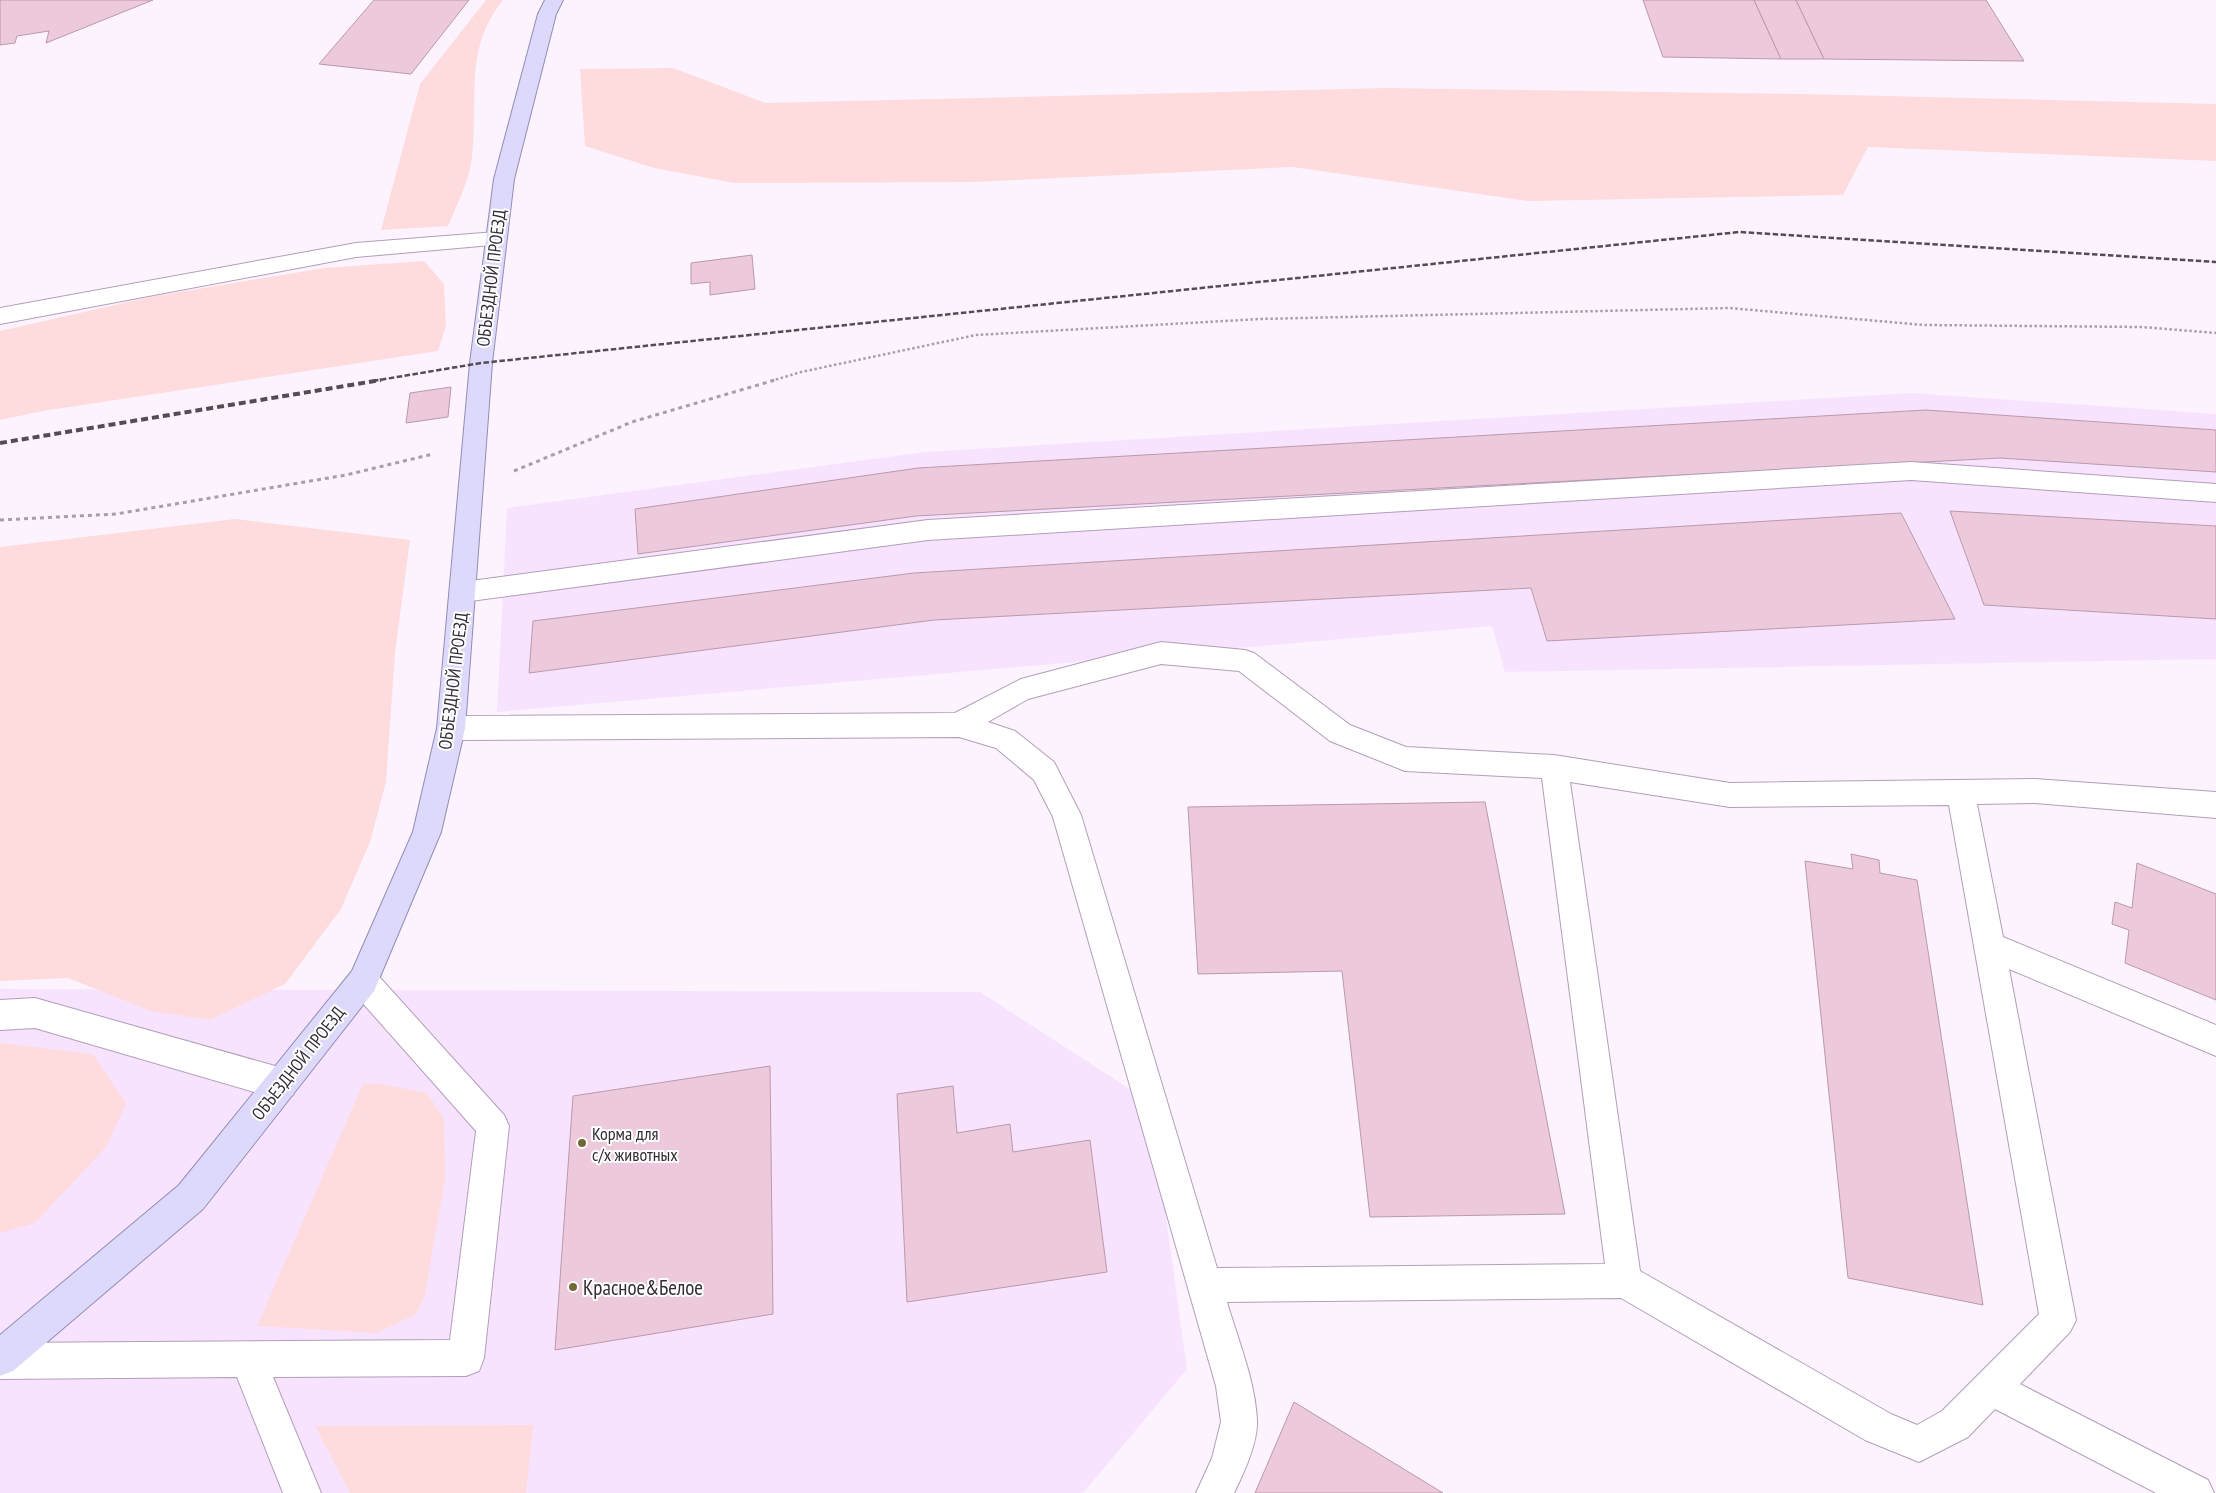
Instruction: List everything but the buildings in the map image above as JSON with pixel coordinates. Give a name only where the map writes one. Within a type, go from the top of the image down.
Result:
[{"type":"main road","name":"ОБЪЕЗДНОЙ ПРОЕЗД","points":[[0,1360],[192,1197],[363,981],[427,832],[451,728],[481,363],[504,179],[547,14],[554,0]]},
{"type":"street","points":[[0,316],[356,250],[496,239]]},
{"type":"street","points":[[463,592],[928,530],[1911,470],[2216,493]]},
{"type":"street","points":[[959,725],[1021,690],[1162,653],[1245,661],[1340,733],[1405,759],[1554,767],[1730,795],[2035,791],[2216,805]]},
{"type":"street","points":[[451,728],[959,725],[1005,739],[1044,771],[1067,815],[1234,1386],[1239,1422],[1230,1461],[1215,1493]]},
{"type":"street","points":[[1554,767],[1624,1281]]},
{"type":"street","points":[[1204,1285],[1624,1281],[1878,1427],[1920,1444],[1955,1424],[2058,1320],[1960,792]]},
{"type":"street","points":[[1990,946],[2216,1041]]},
{"type":"street","points":[[0,1360],[466,1358],[493,1126],[363,981]]},
{"type":"street","points":[[0,1015],[35,1013],[282,1084]]},
{"type":"street","points":[[248,1359],[302,1493]]},
{"type":"street","points":[[1991,1388],[2195,1493]]},
{"type":"path","points":[[471,489],[641,420],[802,372],[976,335],[1260,319],[1729,308],[1924,325],[2142,327],[2216,333]]},
{"type":"path","points":[[0,520],[116,514],[346,476],[475,444]]},
{"type":"shaded area","points":[[486,0],[503,0],[490,19],[482,37],[477,56],[472,158],[459,201],[448,226],[381,230],[420,84]]},
{"type":"shaded area","points":[[673,68],[765,103],[1386,88],[1802,94],[2216,104],[2216,161],[1868,147],[1843,195],[1528,201],[1293,167],[973,182],[734,183],[654,168],[585,146],[580,69]]},
{"type":"shaded area","points":[[424,261],[444,284],[446,326],[438,351],[43,411],[0,420],[0,331],[150,297],[324,268]]},
{"type":"shaded area","points":[[1911,393],[2216,414],[2216,659],[1505,672],[1492,626],[497,712],[507,508],[925,452]]},
{"type":"shaded area","points":[[235,519],[410,540],[395,653],[386,782],[370,842],[341,909],[285,984],[210,1020],[151,1011],[68,978],[0,981],[0,547]]},
{"type":"shaded area","points":[[0,989],[980,992],[1150,1102],[1187,1369],[1083,1493],[0,1493]]},
{"type":"shaded area","points":[[0,1043],[93,1054],[126,1104],[106,1147],[35,1223],[0,1233]]},
{"type":"shaded area","points":[[363,1084],[381,1084],[427,1093],[444,1119],[445,1179],[425,1295],[416,1314],[377,1333],[257,1326]]},
{"type":"shaded area","points":[[533,1425],[526,1493],[350,1493],[315,1426]]},
{"type":"railway","points":[[373,381],[481,363],[1739,232],[2216,262]]},
{"type":"railway","points":[[0,443],[381,380]]},
{"type":"place","name":"Корма для с/х животных","points":[[582,1143]]},
{"type":"place","name":"Красное&Белое","points":[[573,1287]]}]
